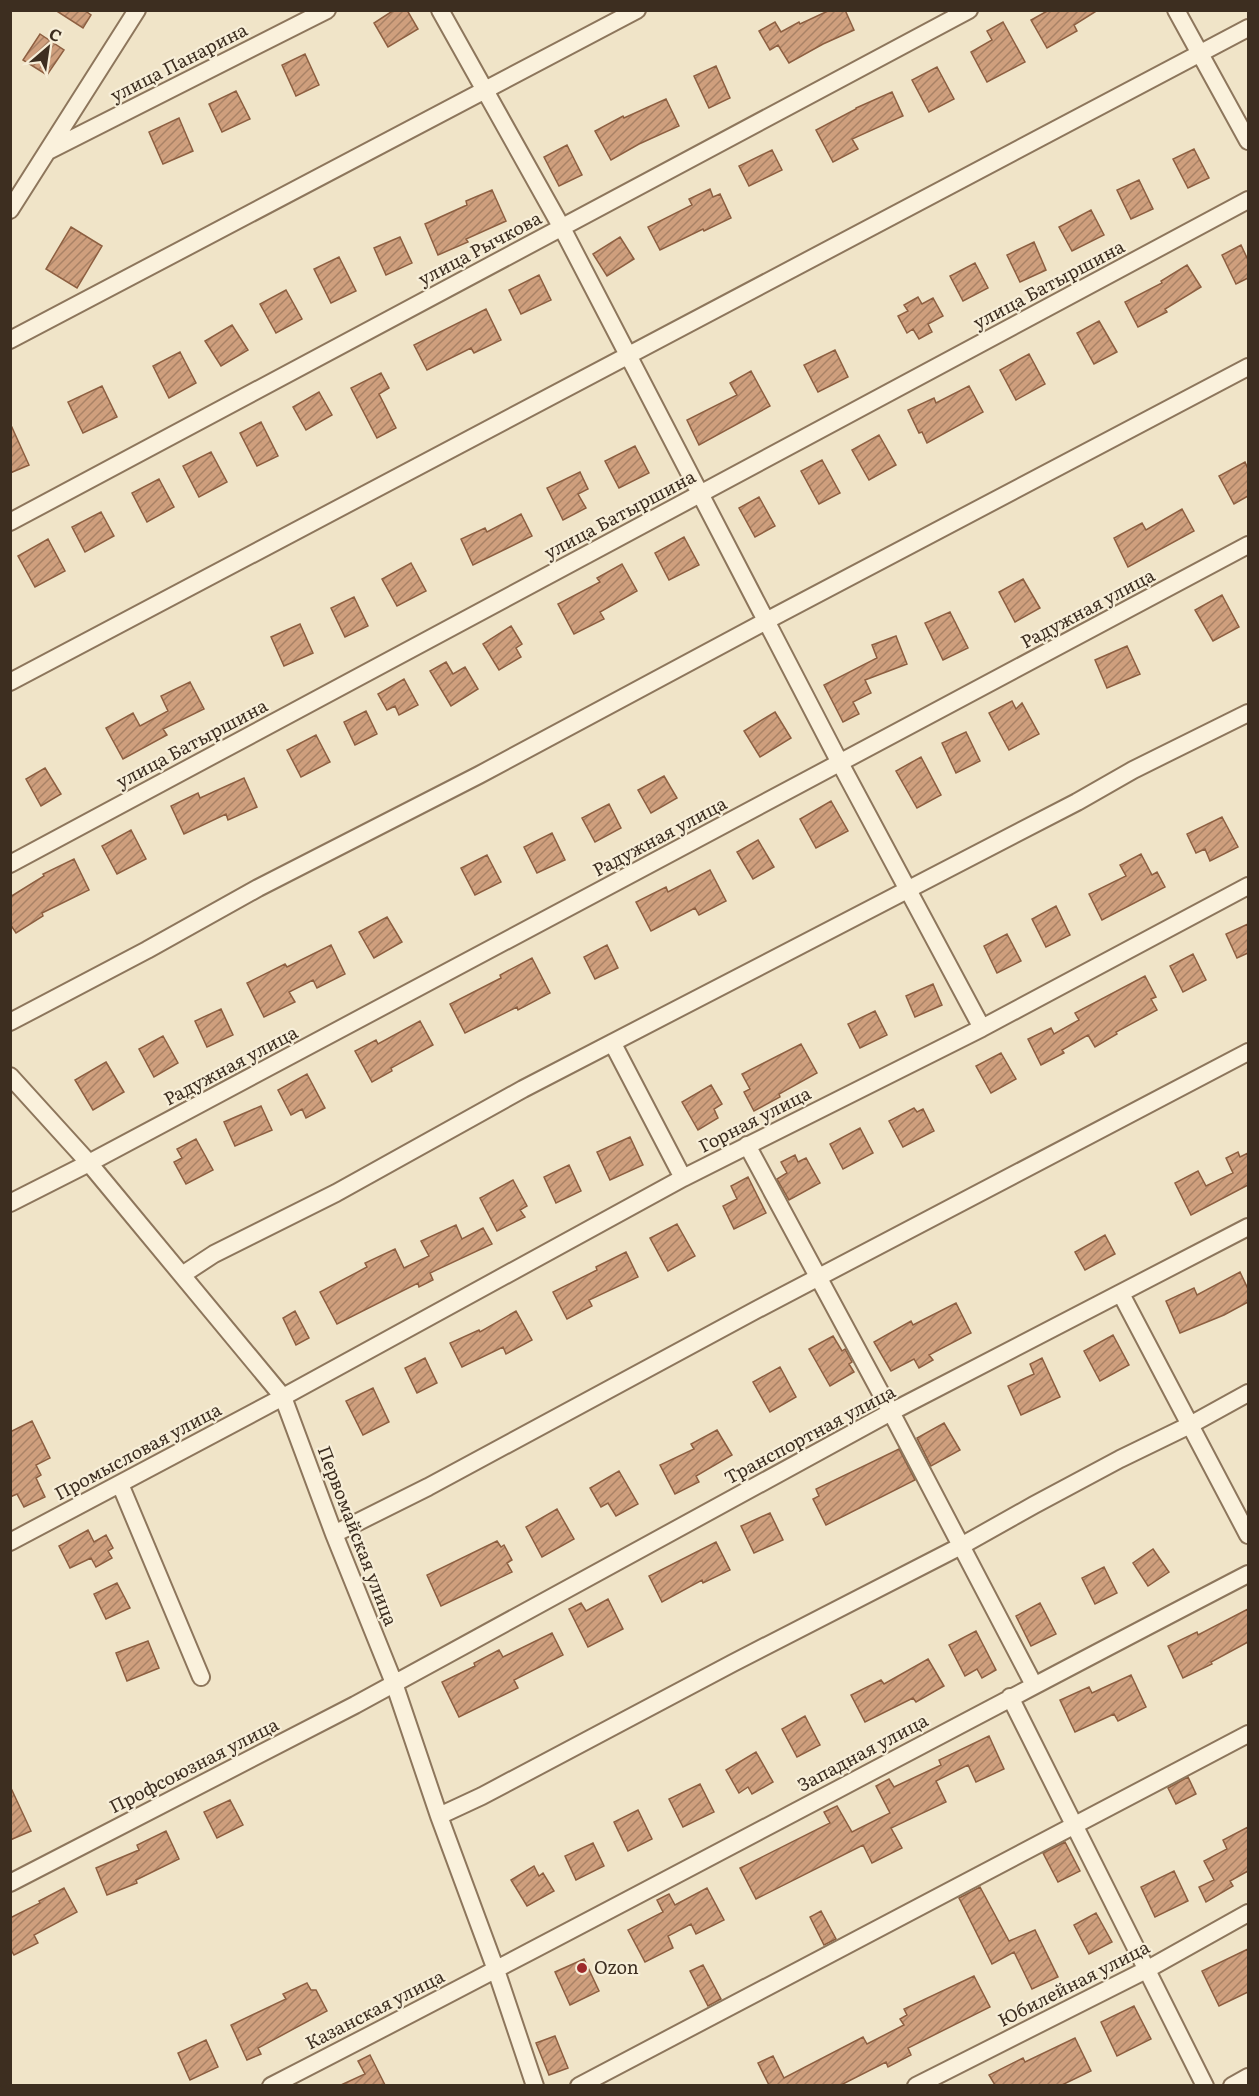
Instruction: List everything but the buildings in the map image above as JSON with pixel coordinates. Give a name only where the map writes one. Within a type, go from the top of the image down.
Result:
[{"type":"street","points":[[10,210],[137,10]]},
{"type":"street","name":"улица Панарина","points":[[48,151],[327,10]]},
{"type":"street","points":[[440,10],[562,228],[840,763],[982,1028]]},
{"type":"street","points":[[10,340],[637,10]]},
{"type":"street","name":"улица Рычкова","points":[[10,522],[969,10]]},
{"type":"street","points":[[1176,10],[1248,141]]},
{"type":"street","points":[[10,682],[1248,28]]},
{"type":"street","name":"улица Батыршина","points":[[10,864],[1248,200]]},
{"type":"street","points":[[10,1022],[258,888],[479,775],[1248,367]]},
{"type":"street","name":"Радужная улица","points":[[10,1203],[1248,545]]},
{"type":"street","points":[[182,1275],[214,1254],[336,1193],[523,1089],[1077,802],[1133,770],[1248,713]]},
{"type":"street","name":"Горная улица","points":[[283,1397],[683,1178],[982,1028],[1248,886]]},
{"type":"street","points":[[613,1044],[683,1178]]},
{"type":"street","points":[[334,1534],[1248,1052]]},
{"type":"street","name":"Первомайская улица","points":[[10,1076],[89,1163],[283,1397],[334,1534],[394,1683],[535,2085]]},
{"type":"street","points":[[747,1145],[891,1412],[1034,1685]]},
{"type":"street","name":"Транспортная улица","points":[[394,1683],[891,1412],[1248,1227]]},
{"type":"street","points":[[1121,1294],[1248,1535]]},
{"type":"street","points":[[440,1816],[961,1546],[1120,1459],[1190,1425],[1248,1393]]},
{"type":"street","name":"Промысловая улица","points":[[10,1542],[283,1397]]},
{"type":"street","points":[[120,1484],[201,1677]]},
{"type":"street","name":"Западная улица","points":[[496,1970],[1010,1697],[1248,1574]]},
{"type":"street","name":"Профсоюзная улица","points":[[10,1883],[394,1683]]},
{"type":"street","points":[[1010,1697],[1205,2085]]},
{"type":"street","points":[[579,2085],[1248,1734]]},
{"type":"street","name":"Юбилейная улица","points":[[916,2085],[1148,1969],[1248,1913]]},
{"type":"street","name":"Казанская улица","points":[[272,2085],[496,1970]]},
{"type":"street","points":[[1232,2085],[1248,2077]]},
{"type":"place","name":"Ozon","points":[[582,1968]]}]
